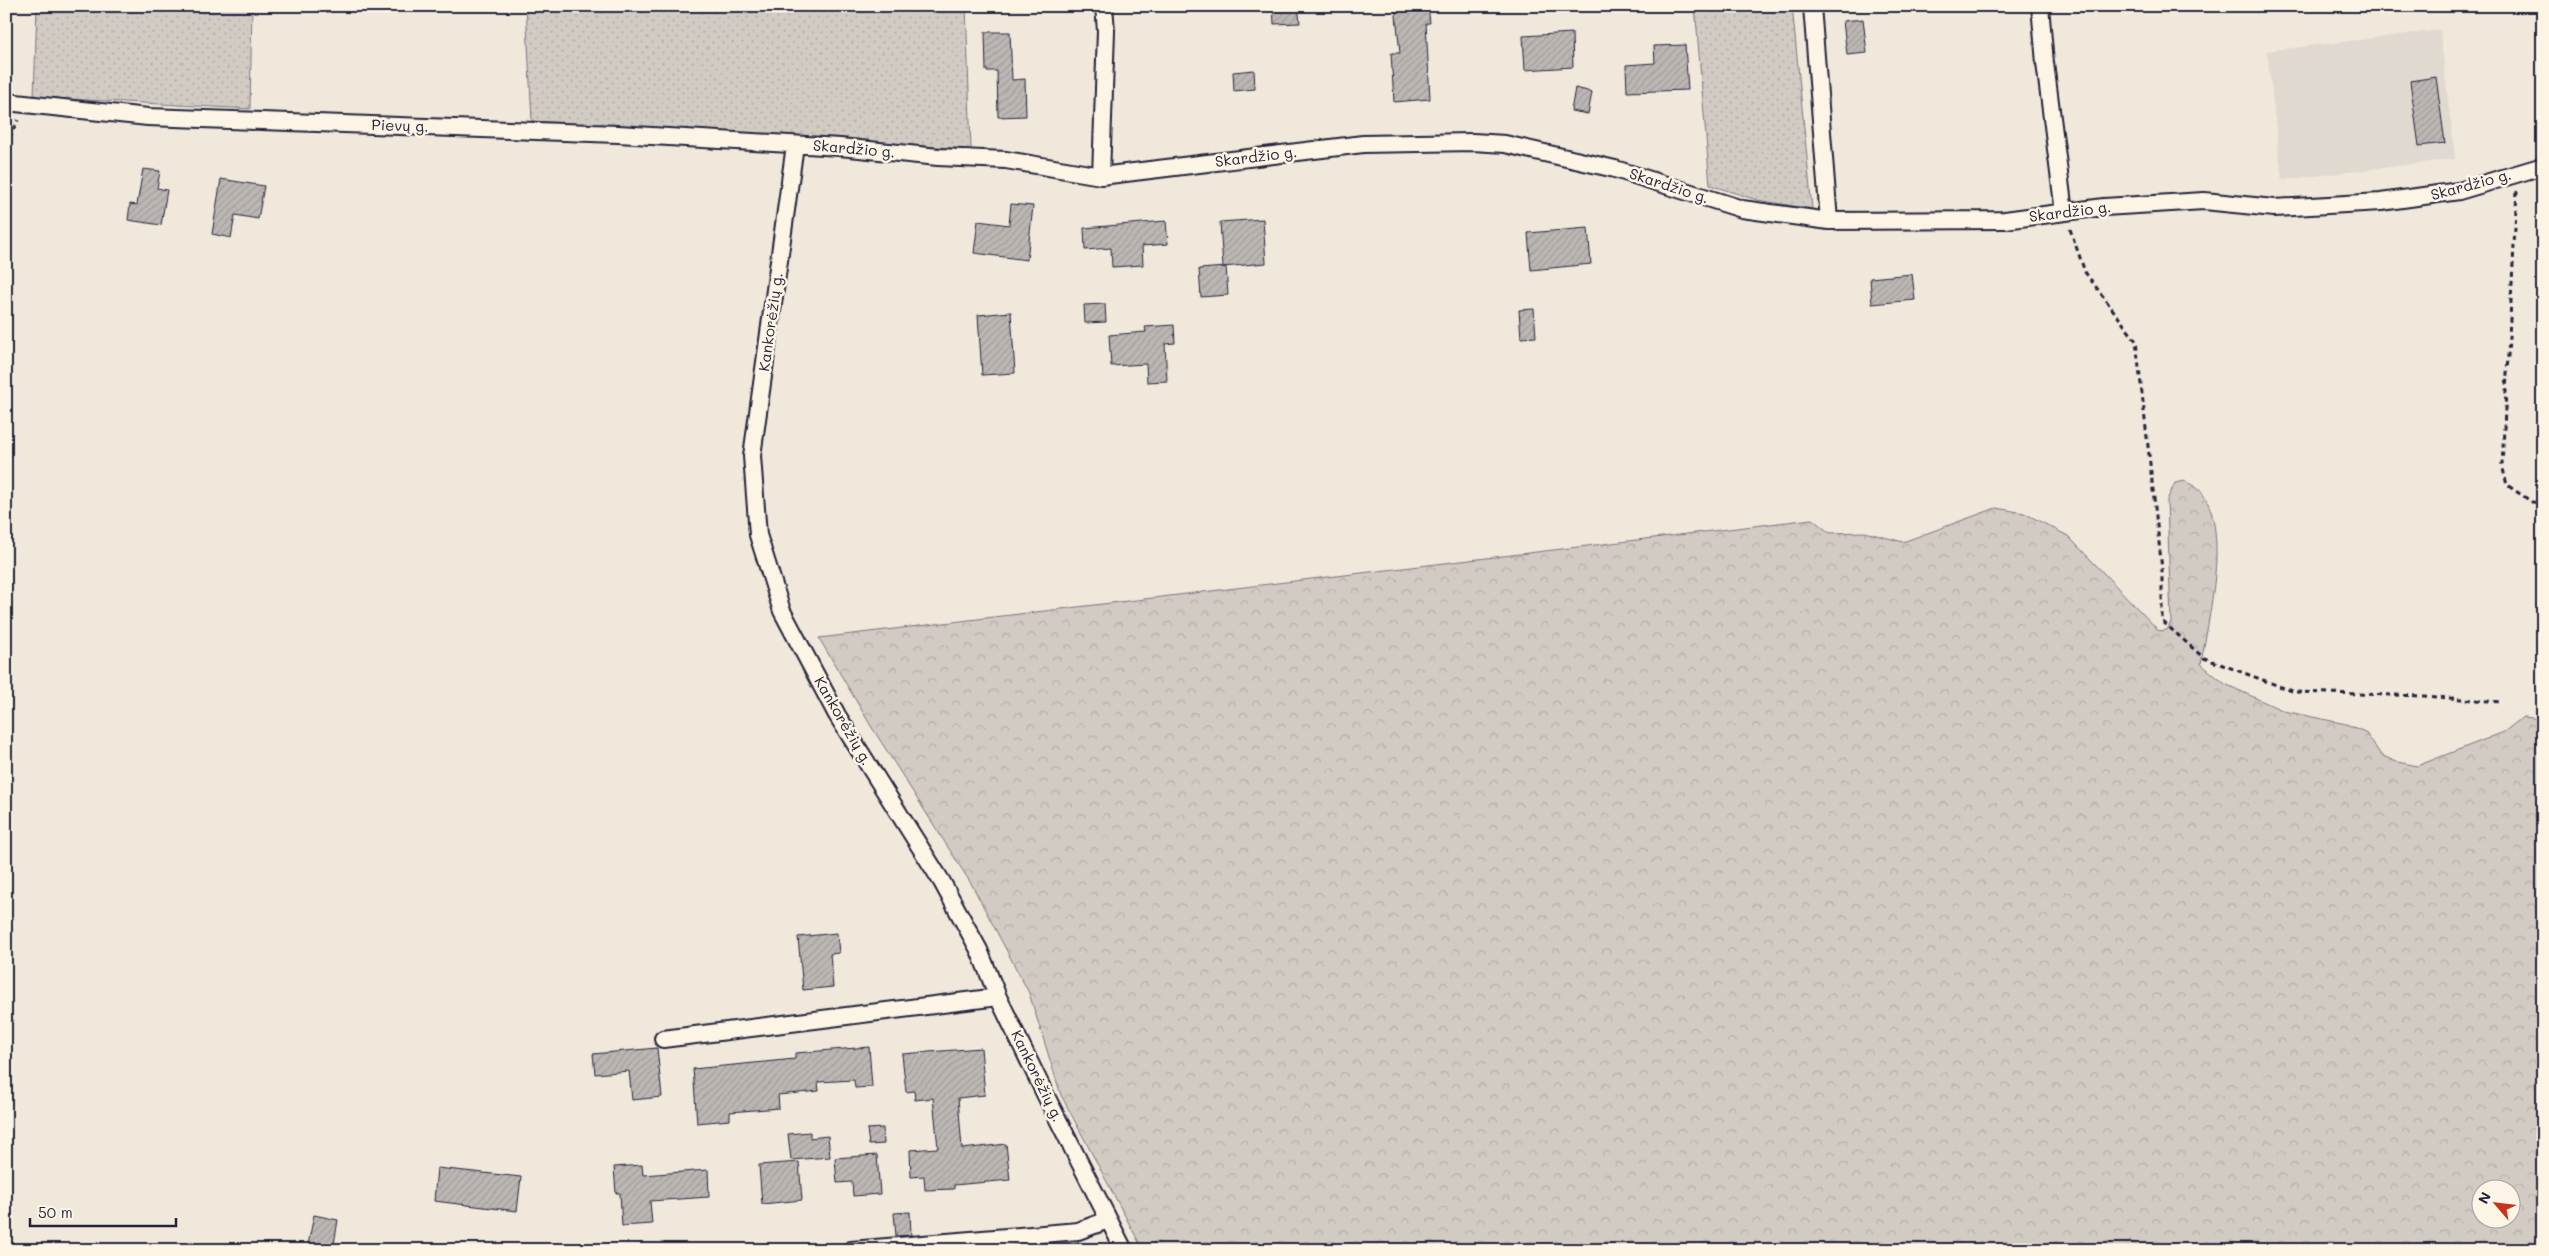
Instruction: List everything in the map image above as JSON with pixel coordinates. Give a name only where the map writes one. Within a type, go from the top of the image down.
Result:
[{"type":"street","points":[[1101,176],[1106,40],[1104,6]]},
{"type":"street","points":[[1812,6],[1829,221]]},
{"type":"street","points":[[2040,6],[2064,212]]},
{"type":"street","name":"Pievų g.","points":[[6,102],[148,117],[618,134],[795,145]]},
{"type":"street","name":"Skardžio g.","points":[[795,145],[840,147],[938,157],[1006,160],[1101,176],[1363,144],[1472,142],[1505,144],[1615,169],[1742,210],[1829,221],[2005,220],[2064,212],[2204,201],[2274,208],[2381,202],[2459,191],[2543,166]]},
{"type":"street","name":"Kankorėžių g.","points":[[795,145],[752,456],[758,535],[782,611],[837,715],[942,882],[979,950],[998,997],[1124,1250]]},
{"type":"street","points":[[663,1039],[998,997]]},
{"type":"street","points":[[851,1250],[1078,1231],[1108,1220]]},
{"type":"path","points":[[6,146],[11,132],[28,104]]},
{"type":"path","points":[[2518,173],[2502,465],[2507,485],[2532,502],[2543,503]]},
{"type":"path","points":[[2064,212],[2085,272],[2136,341],[2162,569],[2162,620],[2204,658],[2295,692],[2424,696],[2501,702]]},
{"type":"shaded area","points":[[2440,30],[2455,159],[2282,180],[2267,51]]},
{"type":"green space","points":[[37,6],[252,6],[250,109],[34,97]]},
{"type":"green space","points":[[526,6],[966,6],[971,149],[532,121]]},
{"type":"green space","points":[[1695,6],[1792,6],[1812,209],[1757,200],[1710,185]]},
{"type":"green space","points":[[2185,481],[2200,490],[2211,511],[2215,531],[2215,577],[2201,664],[2225,684],[2284,711],[2346,724],[2365,732],[2381,755],[2394,761],[2417,766],[2504,732],[2523,717],[2543,719],[2543,1250],[1143,1250],[1061,1095],[1029,993],[972,885],[871,726],[819,638],[1812,519],[1830,533],[1865,532],[1903,542],[1996,508],[2024,513],[2068,536],[2159,631],[2167,630],[2171,622],[2167,500],[2175,483]]},
{"type":"building","points":[[1273,6],[1298,6],[1300,23],[1274,24]]},
{"type":"building","points":[[1395,6],[1428,6],[1430,23],[1426,23],[1430,99],[1394,102],[1391,53],[1400,53]]},
{"type":"building","points":[[1863,19],[1867,53],[1847,55],[1843,21]]},
{"type":"building","points":[[985,32],[1010,32],[1012,80],[1025,79],[1026,116],[998,117],[997,71],[986,71]]},
{"type":"building","points":[[1572,33],[1573,67],[1525,70],[1523,36]]},
{"type":"building","points":[[1685,45],[1688,90],[1627,92],[1626,65],[1655,63],[1654,46]]},
{"type":"building","points":[[1254,70],[1255,89],[1234,91],[1233,72]]},
{"type":"building","points":[[2436,77],[2445,143],[2419,146],[2410,81]]},
{"type":"building","points":[[1575,88],[1592,92],[1588,114],[1571,111]]},
{"type":"building","points":[[143,169],[160,171],[157,188],[167,190],[161,225],[128,220],[130,204],[137,205]]},
{"type":"building","points":[[221,179],[264,186],[258,219],[235,215],[231,238],[212,234]]},
{"type":"building","points":[[1011,204],[1033,206],[1027,260],[974,253],[978,221],[1009,225]]},
{"type":"building","points":[[1263,219],[1266,263],[1223,267],[1220,222]]},
{"type":"building","points":[[1166,221],[1168,244],[1142,246],[1143,265],[1112,267],[1111,248],[1085,250],[1084,228]]},
{"type":"building","points":[[1588,228],[1591,264],[1531,270],[1528,233]]},
{"type":"building","points":[[1226,267],[1228,295],[1201,297],[1199,269]]},
{"type":"building","points":[[1912,274],[1915,300],[1872,304],[1870,278]]},
{"type":"building","points":[[1105,304],[1106,322],[1085,323],[1084,305]]},
{"type":"building","points":[[1534,309],[1536,337],[1521,338],[1519,310]]},
{"type":"building","points":[[1011,312],[1015,373],[982,375],[978,315]]},
{"type":"building","points":[[1174,325],[1175,343],[1165,344],[1167,381],[1147,382],[1146,364],[1111,366],[1109,335],[1146,332],[1145,327]]},
{"type":"building","points":[[837,933],[839,953],[830,954],[833,987],[803,990],[798,937]]},
{"type":"building","points":[[869,1047],[872,1087],[855,1088],[854,1080],[818,1082],[819,1091],[778,1095],[779,1108],[730,1112],[730,1120],[697,1123],[693,1069],[795,1059],[795,1053]]},
{"type":"building","points":[[657,1048],[662,1097],[632,1100],[629,1071],[595,1074],[593,1054]]},
{"type":"building","points":[[981,1048],[985,1095],[958,1098],[962,1149],[1006,1144],[1010,1180],[954,1185],[954,1189],[925,1190],[924,1176],[911,1177],[910,1150],[938,1148],[933,1098],[915,1100],[914,1091],[906,1092],[902,1054]]},
{"type":"building","points":[[883,1128],[884,1144],[869,1145],[867,1129]]},
{"type":"building","points":[[810,1132],[810,1138],[828,1136],[830,1157],[791,1160],[788,1134]]},
{"type":"building","points":[[877,1155],[880,1194],[853,1196],[852,1182],[837,1183],[835,1158]]},
{"type":"building","points":[[799,1162],[802,1200],[762,1204],[759,1165]]},
{"type":"building","points":[[642,1165],[643,1175],[708,1170],[709,1197],[650,1201],[652,1224],[622,1226],[620,1193],[616,1193],[614,1167]]},
{"type":"building","points":[[437,1168],[521,1177],[517,1211],[434,1201]]},
{"type":"building","points":[[910,1212],[911,1235],[896,1236],[894,1213]]},
{"type":"building","points":[[314,1215],[338,1220],[333,1250],[307,1250]]}]
